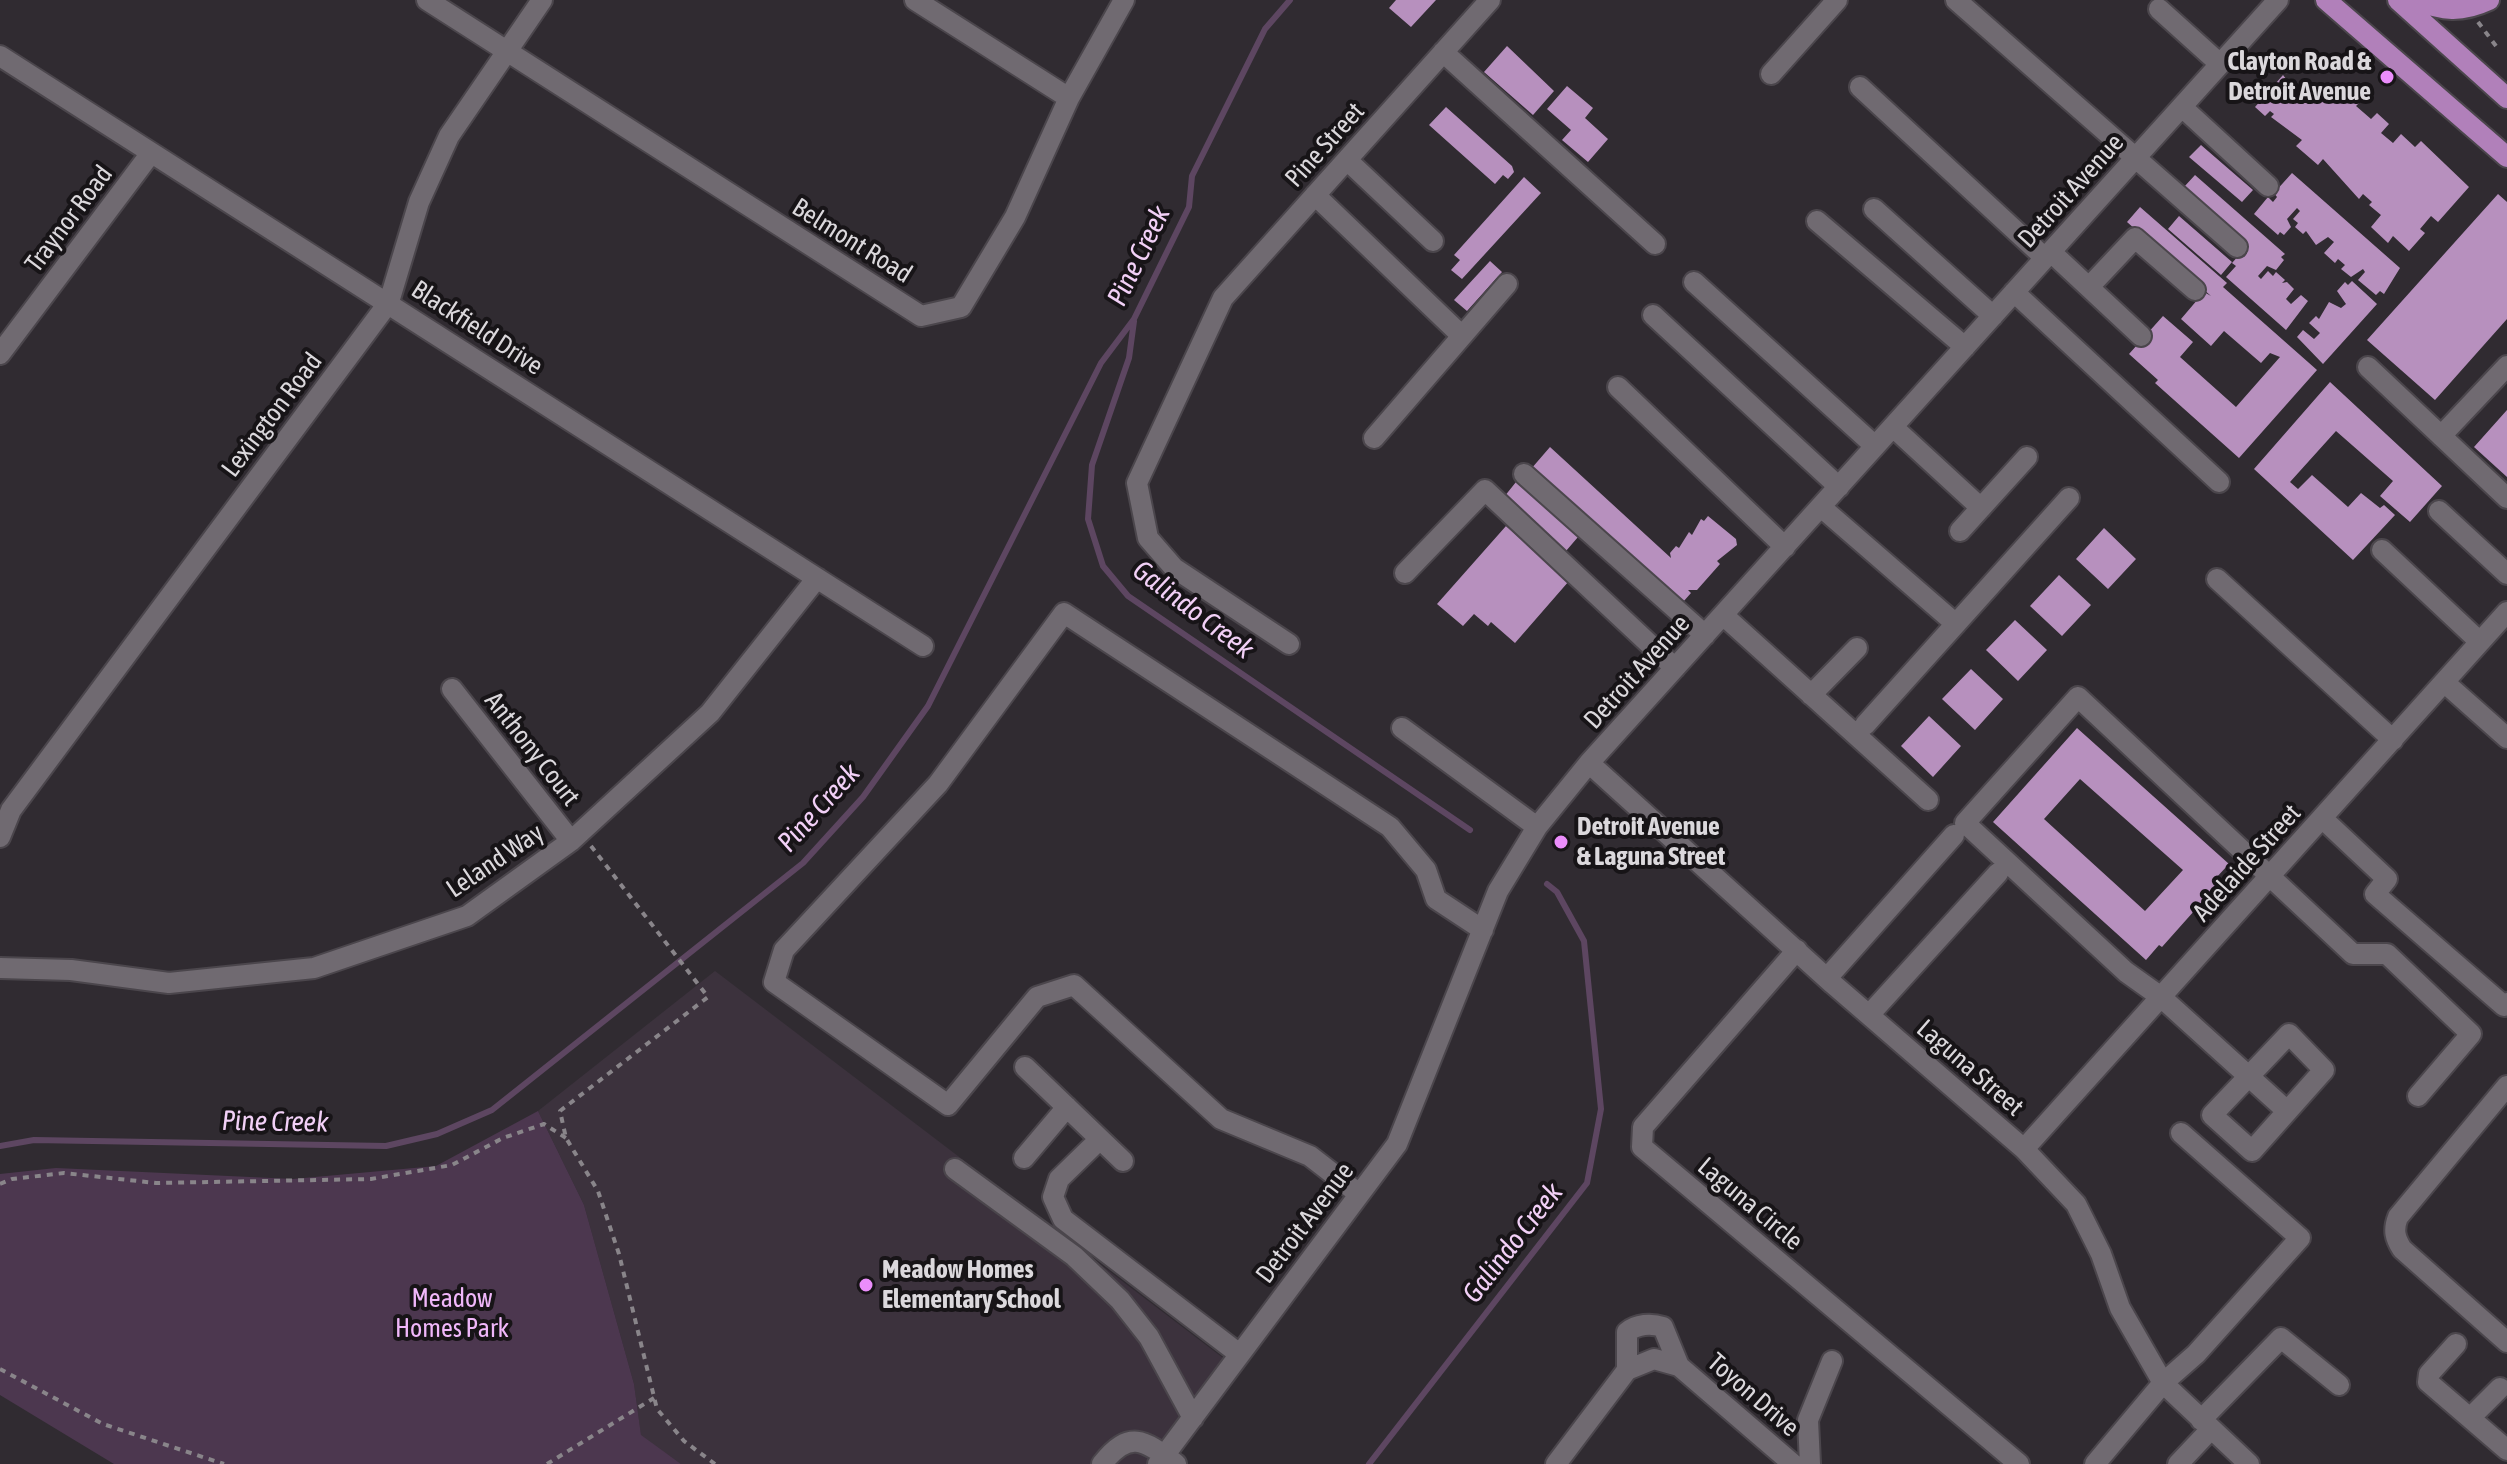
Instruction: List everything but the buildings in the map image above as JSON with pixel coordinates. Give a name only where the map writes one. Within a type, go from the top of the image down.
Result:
[{"type":"main road","points":[[2326,0],[2507,157]]},
{"type":"main road","points":[[2398,0],[2507,98]]},
{"type":"main road","points":[[2415,0],[2445,12],[2472,8],[2489,0]]},
{"type":"street","name":"Belmont Road","points":[[427,0],[921,316],[961,307],[1015,217],[1069,98],[1124,0]]},
{"type":"street","name":"Lexington Road","points":[[0,837],[11,810],[389,302],[419,202],[449,136],[504,50],[542,0]]},
{"type":"street","points":[[915,0],[1069,98]]},
{"type":"street","name":"Pine Street","points":[[1289,644],[1174,568],[1148,538],[1137,483],[1223,298],[1490,0]]},
{"type":"street","points":[[1771,74],[1837,0]]},
{"type":"street","points":[[1956,0],[2237,247]]},
{"type":"street","name":"Detroit Avenue","points":[[1166,1461],[1238,1353],[1397,1144],[1498,891],[1537,827],[1589,763],[2278,0]]},
{"type":"street","points":[[2159,9],[2220,64]]},
{"type":"street","points":[[1443,52],[1655,244]]},
{"type":"street","name":"Blackfield Drive","points":[[0,56],[923,646]]},
{"type":"street","points":[[1860,87],[2141,336]]},
{"type":"street","points":[[2182,107],[2268,186]]},
{"type":"street","name":"Traynor Road","points":[[0,354],[151,153]]},
{"type":"street","points":[[1347,160],[1433,241]]},
{"type":"street","points":[[1315,195],[1462,336]]},
{"type":"street","points":[[1874,209],[1993,316]]},
{"type":"street","points":[[1817,221],[1965,347]]},
{"type":"street","points":[[2089,287],[2135,238],[2195,290]]},
{"type":"street","points":[[1694,282],[1875,446]]},
{"type":"street","points":[[1374,438],[1507,284]]},
{"type":"street","points":[[2014,292],[2219,482]]},
{"type":"street","points":[[1653,315],[1839,487]]},
{"type":"street","points":[[2441,436],[2507,366]]},
{"type":"street","points":[[2368,367],[2507,498]]},
{"type":"street","points":[[1618,387],[1785,547]]},
{"type":"street","points":[[1893,427],[1981,508]]},
{"type":"street","points":[[1960,531],[2027,457]]},
{"type":"street","points":[[1524,474],[1705,635]]},
{"type":"street","points":[[1405,573],[1485,490],[1675,668]]},
{"type":"street","points":[[1865,725],[2069,498]]},
{"type":"street","points":[[1821,507],[1956,624]]},
{"type":"street","points":[[2439,511],[2507,574]]},
{"type":"street","points":[[2382,550],[2480,642]]},
{"type":"street","name":"Leland Way","points":[[0,968],[71,970],[169,983],[314,968],[467,916],[571,841],[710,713],[817,578]]},
{"type":"street","points":[[2217,579],[2393,740]]},
{"type":"street","name":"Adelaide Street","points":[[2024,1149],[2507,612]]},
{"type":"street","points":[[1359,1194],[1310,1156],[1221,1119],[1074,985],[1037,997],[948,1105],[774,982],[784,950],[938,784],[1064,613],[1390,827],[1426,870],[1436,899],[1483,930]]},
{"type":"street","points":[[1723,615],[1928,800]]},
{"type":"street","points":[[1811,695],[1857,648]]},
{"type":"street","points":[[2444,682],[2507,738]]},
{"type":"street","name":"Anthony Court","points":[[452,689],[571,841]]},
{"type":"street","points":[[2287,1111],[2161,997],[2126,972],[1965,823],[2078,697],[2353,954],[2387,954],[2471,1034],[2418,1096]]},
{"type":"street","points":[[1402,728],[1537,827]]},
{"type":"street","name":"Laguna Street","points":[[1589,763],[1827,978],[2024,1149],[2076,1204],[2101,1254],[2120,1308],[2163,1383],[2249,1464]]},
{"type":"street","points":[[2322,818],[2387,879],[2375,894],[2504,1006],[2507,1003]]},
{"type":"street","points":[[1827,978],[1954,835]]},
{"type":"street","points":[[1869,1015],[1998,873]]},
{"type":"street","name":"Laguna Circle","points":[[1797,950],[1643,1127],[1642,1147],[2019,1464]]},
{"type":"street","points":[[2289,1034],[2324,1070],[2252,1151],[2212,1115],[2249,1076],[2289,1034]]},
{"type":"street","points":[[1025,1067],[1123,1161]]},
{"type":"street","points":[[2507,1086],[2398,1217],[2395,1239],[2402,1249],[2507,1342]]},
{"type":"street","points":[[1024,1158],[1067,1107]]},
{"type":"street","points":[[2095,1464],[2163,1383],[2196,1354],[2300,1238],[2181,1133]]},
{"type":"street","points":[[1100,1139],[1059,1179],[1053,1197],[1063,1219],[1238,1353]]},
{"type":"street","points":[[955,1169],[1074,1256],[1120,1300],[1149,1337],[1193,1418]]},
{"type":"street","name":"Toyon Drive","points":[[1679,1366],[1663,1327],[1654,1324],[1634,1327],[1627,1332],[1627,1370],[1654,1359],[1679,1366],[1793,1464]]},
{"type":"street","points":[[2178,1464],[2206,1424],[2281,1338],[2339,1385]]},
{"type":"street","points":[[2456,1344],[2429,1374],[2428,1382],[2507,1450]]},
{"type":"street","points":[[1810,1464],[1808,1420],[1832,1361]]},
{"type":"street","points":[[1556,1464],[1627,1370]]},
{"type":"street","points":[[2470,1418],[2500,1388]]},
{"type":"street","points":[[1102,1464],[1116,1446],[1129,1442],[1147,1442],[1166,1461]]},
{"type":"path","points":[[2474,17],[2496,46]]},
{"type":"path","points":[[571,841],[593,847],[708,997],[560,1111],[566,1138],[598,1191],[619,1254],[657,1409],[684,1441],[715,1464]]},
{"type":"path","points":[[0,1184],[12,1179],[64,1173],[156,1183],[371,1179],[452,1165],[503,1138],[544,1124],[566,1138]]},
{"type":"path","points":[[0,1369],[103,1424],[224,1464]]},
{"type":"path","points":[[547,1464],[654,1398]]},
{"type":"shaded area","name":"Meadow Homes Elementary School","points":[[715,971],[1231,1364],[1158,1464],[681,1464],[641,1436],[634,1384],[584,1205],[538,1111]]},
{"type":"green space","name":"Meadow Homes Park","points":[[538,1111],[584,1205],[634,1384],[641,1435],[681,1464],[114,1464],[0,1395],[0,1174],[56,1168],[293,1179],[436,1166]]},
{"type":"waterway","name":"Pine Creek","points":[[0,1146],[34,1140],[386,1146],[437,1134],[492,1110],[803,863],[863,797],[928,706],[1101,363],[1134,319],[1189,207],[1192,176],[1265,29],[1290,0]]},
{"type":"waterway","name":"Galindo Creek","points":[[1134,321],[1129,358],[1092,465],[1088,519],[1103,566],[1128,596],[1470,830]]},
{"type":"waterway","name":"Galindo Creek","points":[[1369,1464],[1587,1183],[1601,1109],[1584,941],[1557,892],[1547,884]]},
{"type":"place","name":"Clayton Road & Detroit Avenue","points":[[2387,77]]},
{"type":"place","name":"Detroit Avenue & Laguna Street","points":[[1561,842]]},
{"type":"place","name":"Meadow Homes Elementary School","points":[[866,1285]]}]
